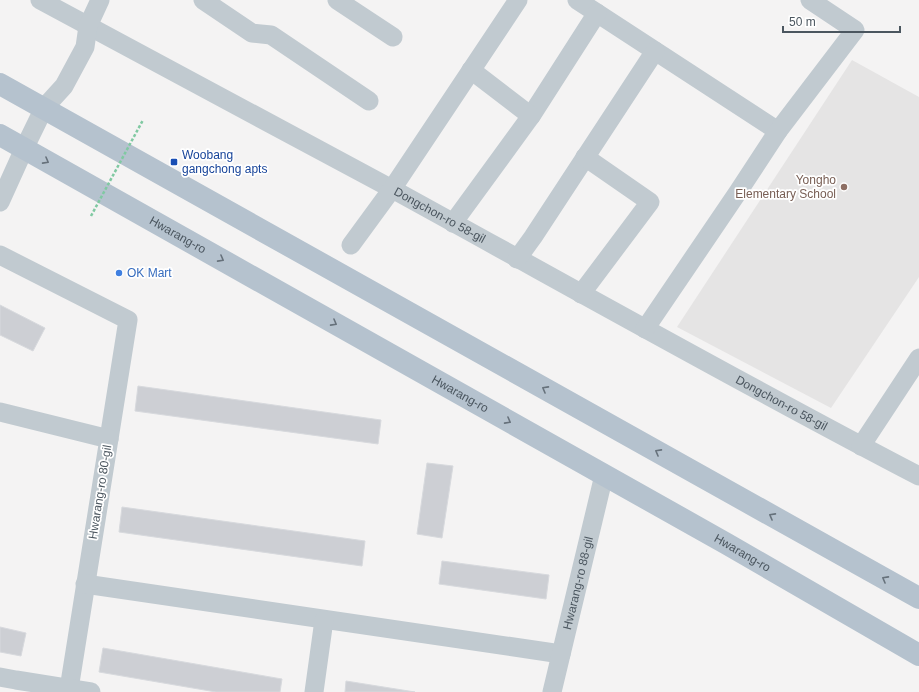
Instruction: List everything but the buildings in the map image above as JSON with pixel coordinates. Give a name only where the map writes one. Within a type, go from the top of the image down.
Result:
[{"type":"main road","points":[[0,84],[919,598]]},
{"type":"main road","name":"Hwarang-ro","points":[[0,135],[727,544],[919,655]]},
{"type":"street","points":[[40,0],[392,189],[351,245]]},
{"type":"street","points":[[0,202],[44,108],[64,86],[85,47],[88,26],[100,0]]},
{"type":"street","points":[[204,0],[252,32],[271,35],[369,101]]},
{"type":"street","points":[[337,0],[393,37]]},
{"type":"street","name":"Dongchon-ro 58-gil","points":[[518,0],[392,189],[645,329],[919,476]]},
{"type":"street","points":[[578,0],[778,131]]},
{"type":"street","points":[[645,329],[778,131],[855,30],[810,0]]},
{"type":"street","points":[[453,223],[531,116],[597,13]]},
{"type":"street","points":[[517,259],[655,51]]},
{"type":"street","points":[[471,70],[531,116]]},
{"type":"street","points":[[581,294],[650,202],[585,157]]},
{"type":"street","points":[[0,255],[128,320],[108,439]]},
{"type":"street","points":[[861,446],[919,358]]},
{"type":"street","name":"Hwarang-ro 80-gil","points":[[0,412],[108,439],[69,688]]},
{"type":"street","name":"Hwarang-ro 88-gil","points":[[552,692],[604,475]]},
{"type":"street","points":[[85,584],[561,654]]},
{"type":"street","points":[[314,692],[324,620]]},
{"type":"street","points":[[0,677],[91,692]]},
{"type":"path","points":[[92,216],[143,120]]},
{"type":"shaded area","name":"Yongho Elementary School","points":[[852,60],[919,97],[919,277],[831,408],[677,327]]},
{"type":"place","name":"Woobang gangchong apts","points":[[174,162]]},
{"type":"place","name":"Yongho Elementary School","points":[[844,187]]},
{"type":"place","name":"OK Mart","points":[[119,273]]}]
